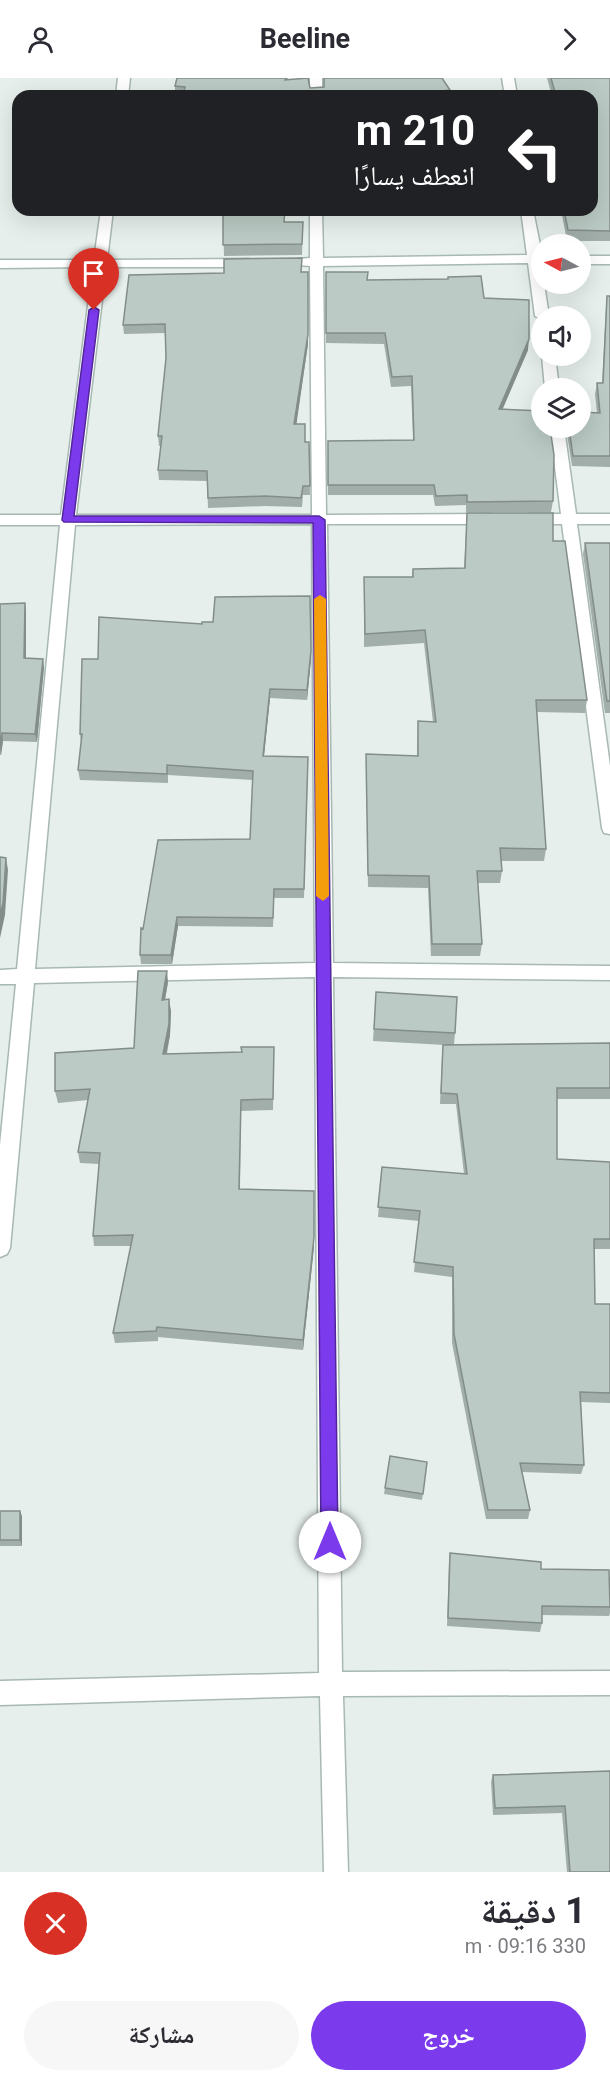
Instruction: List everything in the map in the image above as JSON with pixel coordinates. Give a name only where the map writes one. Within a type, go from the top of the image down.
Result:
[{"type":"street","points":[[0,1248],[68,520],[106,216]]},
{"type":"street","points":[[316,216],[331,1684],[336,1872]]},
{"type":"street","points":[[528,216],[532,234]]},
{"type":"street","points":[[291,262],[531,260]]},
{"type":"street","points":[[591,260],[610,260]]},
{"type":"street","points":[[0,264],[268,262]]},
{"type":"street","points":[[558,438],[610,828]]},
{"type":"street","points":[[0,520],[610,519]]},
{"type":"street","points":[[0,977],[324,970],[610,973]]},
{"type":"street","points":[[0,1693],[331,1684],[610,1683]]},
{"type":"building","points":[[177,78],[286,78],[285,80],[308,78],[310,88],[324,87],[324,78],[442,78],[450,90],[184,90],[185,87],[175,86]]},
{"type":"building","points":[[551,78],[610,78],[610,231],[568,230],[565,216],[598,216],[598,90],[554,90]]},
{"type":"building","points":[[223,216],[284,216],[284,222],[303,222],[302,244],[223,245]]},
{"type":"building","points":[[302,258],[301,272],[308,272],[308,334],[294,424],[305,424],[305,442],[309,442],[310,486],[303,486],[301,498],[265,496],[208,498],[207,471],[158,470],[162,436],[158,436],[166,358],[165,324],[123,325],[129,275],[224,273],[224,259]]},
{"type":"building","points":[[326,272],[368,272],[367,280],[448,279],[448,277],[481,276],[484,298],[529,300],[529,339],[499,409],[531,410],[531,438],[551,438],[554,455],[553,501],[467,502],[467,495],[436,496],[434,485],[328,485],[328,441],[414,440],[412,376],[392,377],[385,333],[326,333]]},
{"type":"building","points":[[607,296],[610,296],[610,456],[573,456],[570,438],[591,438],[591,413],[600,413],[597,383],[603,383]]},
{"type":"building","points":[[467,513],[553,513],[553,541],[565,541],[587,700],[536,700],[546,849],[500,848],[502,871],[477,871],[482,944],[432,944],[429,876],[368,875],[366,754],[418,756],[418,721],[436,722],[425,630],[365,634],[364,577],[413,577],[413,569],[465,568]]},
{"type":"building","points":[[585,543],[610,543],[610,701],[607,701]]},
{"type":"building","points":[[310,596],[311,650],[307,690],[270,689],[263,756],[308,757],[304,889],[274,889],[273,918],[177,917],[171,955],[140,955],[141,928],[143,929],[158,840],[250,839],[253,771],[167,765],[167,774],[78,770],[82,734],[80,734],[82,659],[98,659],[99,617],[202,624],[202,622],[213,622],[215,597]]},
{"type":"building","points":[[25,603],[24,658],[43,659],[35,734],[2,733],[0,747],[0,604]]},
{"type":"building","points":[[0,857],[6,858],[0,915]]},
{"type":"building","points":[[138,971],[167,971],[162,1000],[169,999],[169,1024],[163,1054],[242,1052],[241,1047],[274,1047],[273,1099],[241,1100],[239,1189],[314,1191],[314,1237],[303,1340],[157,1327],[156,1331],[113,1333],[133,1235],[93,1236],[100,1153],[78,1152],[90,1089],[55,1091],[55,1053],[134,1048]]},
{"type":"building","points":[[376,992],[457,997],[455,1033],[374,1029]]},
{"type":"building","points":[[610,1043],[610,1088],[557,1088],[557,1159],[610,1162],[610,1239],[594,1239],[595,1304],[610,1304],[610,1393],[580,1392],[584,1465],[520,1463],[530,1510],[488,1510],[454,1334],[453,1267],[414,1262],[420,1211],[378,1207],[382,1167],[467,1174],[457,1094],[441,1093],[443,1045]]},
{"type":"building","points":[[390,1456],[427,1462],[423,1494],[385,1488]]},
{"type":"building","points":[[0,1511],[20,1511],[20,1540],[0,1540]]},
{"type":"building","points":[[450,1553],[541,1562],[541,1569],[609,1570],[610,1607],[542,1606],[542,1623],[448,1618]]},
{"type":"building","points":[[610,1771],[610,1872],[570,1872],[565,1806],[495,1808],[493,1775]]},
{"type":"slow traffic","points":[[320,599],[323,896]]},
{"type":"route","points":[[94,310],[68,520],[319,520],[330,1542]]}]
